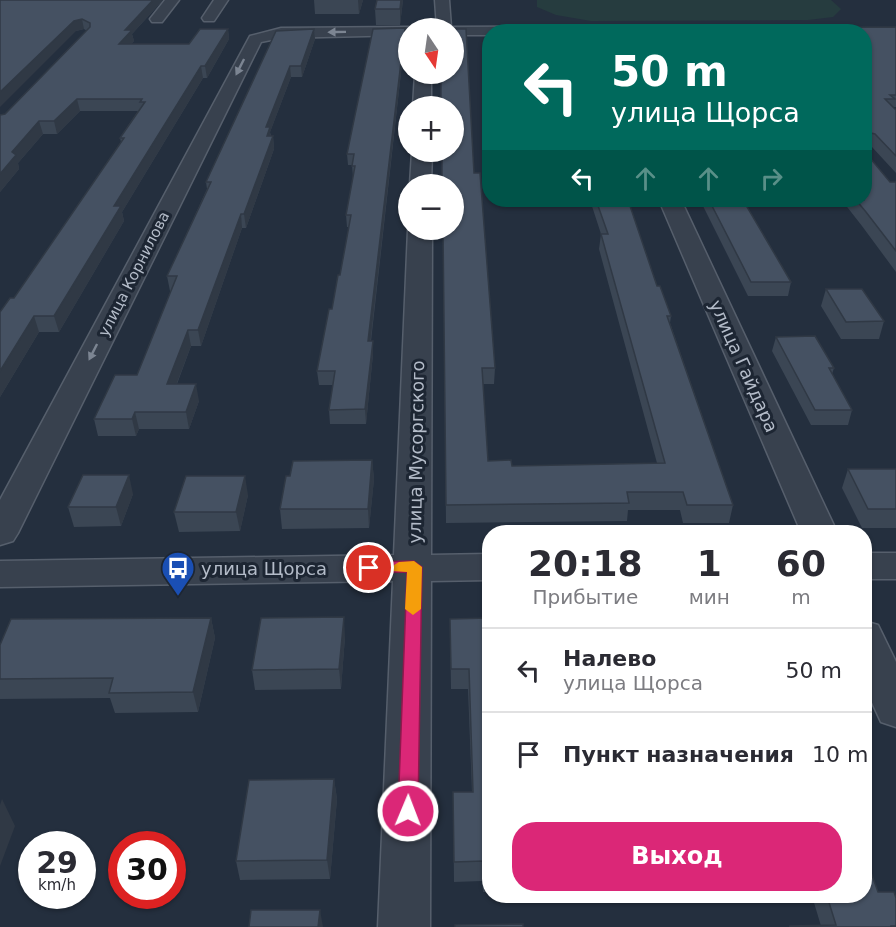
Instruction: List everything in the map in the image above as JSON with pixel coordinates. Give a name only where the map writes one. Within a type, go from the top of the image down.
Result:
[{"type":"street","points":[[157,19],[172,0]]},
{"type":"street","points":[[209,18],[221,0]]},
{"type":"street","points":[[442,0],[443,18]]},
{"type":"street","name":"улица Корнилова","points":[[0,533],[255,39],[281,33],[398,31]]},
{"type":"street","points":[[464,31],[482,31]]},
{"type":"street","name":"улица Гайдара","points":[[673,207],[816,525]]},
{"type":"street","name":"улица Мусоргского","points":[[404,927],[420,240]]},
{"type":"street","points":[[872,566],[896,566]]},
{"type":"street","points":[[0,573],[482,567]]},
{"type":"street","points":[[872,654],[896,710]]},
{"type":"green space","points":[[537,0],[831,0],[841,9],[833,17],[808,20],[591,21],[556,15],[537,7]]},
{"type":"building","points":[[0,0],[153,0],[125,30],[132,30],[119,44],[189,44],[200,29],[228,29],[205,66],[201,66],[114,206],[121,206],[54,316],[34,316],[0,371],[0,312],[10,298],[14,298],[124,138],[120,138],[145,102],[140,102],[142,99],[77,99],[54,121],[39,121],[12,152],[16,155],[0,174],[0,115],[5,114],[90,27],[90,23],[82,19],[74,21],[0,92]]},
{"type":"building","points":[[377,0],[401,0],[400,9],[375,9]]},
{"type":"building","points":[[872,27],[896,27],[896,95],[890,95],[895,99],[885,99],[896,110],[896,156],[872,133]]},
{"type":"building","points":[[398,28],[398,84],[368,341],[373,341],[365,409],[329,410],[335,371],[317,371],[329,309],[332,309],[338,275],[340,275],[351,215],[346,215],[355,166],[352,166],[354,154],[347,154],[373,29]]},
{"type":"building","points":[[314,29],[301,66],[290,66],[266,127],[270,127],[267,136],[273,136],[244,214],[241,214],[198,330],[188,330],[167,384],[196,384],[186,412],[135,412],[132,419],[94,419],[115,375],[137,375],[177,276],[167,276],[211,182],[206,182],[276,31]]},
{"type":"building","points":[[464,29],[466,29],[474,173],[480,173],[495,368],[482,368],[488,461],[511,460],[512,466],[665,463],[601,234],[608,234],[598,207],[630,207],[657,286],[660,286],[671,316],[667,316],[733,505],[687,505],[683,492],[627,492],[629,503],[446,505],[443,240],[464,240],[464,174],[442,174],[442,162],[464,162],[464,96],[441,96],[441,84],[464,84]]},
{"type":"building","points":[[872,160],[890,182],[896,182],[896,251],[862,207],[872,207]]},
{"type":"building","points":[[713,207],[747,207],[791,282],[751,282]]},
{"type":"building","points":[[826,289],[862,289],[884,321],[846,322]]},
{"type":"building","points":[[815,336],[834,368],[829,368],[852,410],[815,410],[776,337]]},
{"type":"building","points":[[372,460],[368,509],[280,509],[286,476],[290,476],[293,461]]},
{"type":"building","points":[[848,469],[896,469],[896,509],[868,509]]},
{"type":"building","points":[[83,475],[129,475],[116,507],[68,507]]},
{"type":"building","points":[[186,476],[245,476],[236,512],[174,512]]},
{"type":"building","points":[[344,617],[339,669],[252,670],[261,618]]},
{"type":"building","points":[[211,618],[193,692],[109,693],[113,678],[0,679],[0,645],[11,619]]},
{"type":"building","points":[[482,618],[482,861],[454,862],[453,792],[473,792],[469,669],[451,669],[450,619]]},
{"type":"building","points":[[334,779],[327,860],[236,861],[249,780]]},
{"type":"building","points":[[872,875],[878,892],[894,892],[896,926],[790,927],[836,925],[829,903],[872,903]]},
{"type":"building","points":[[251,910],[320,910],[318,927],[249,927]]},
{"type":"building","points":[[523,924],[523,927],[455,927],[455,925]]},
{"type":"slow traffic","points":[[399,567],[414,567],[413,609]]},
{"type":"place","name":"улица Щорса","points":[[178,597]]},
{"type":"route","points":[[369,568],[414,567],[408,811]]}]
